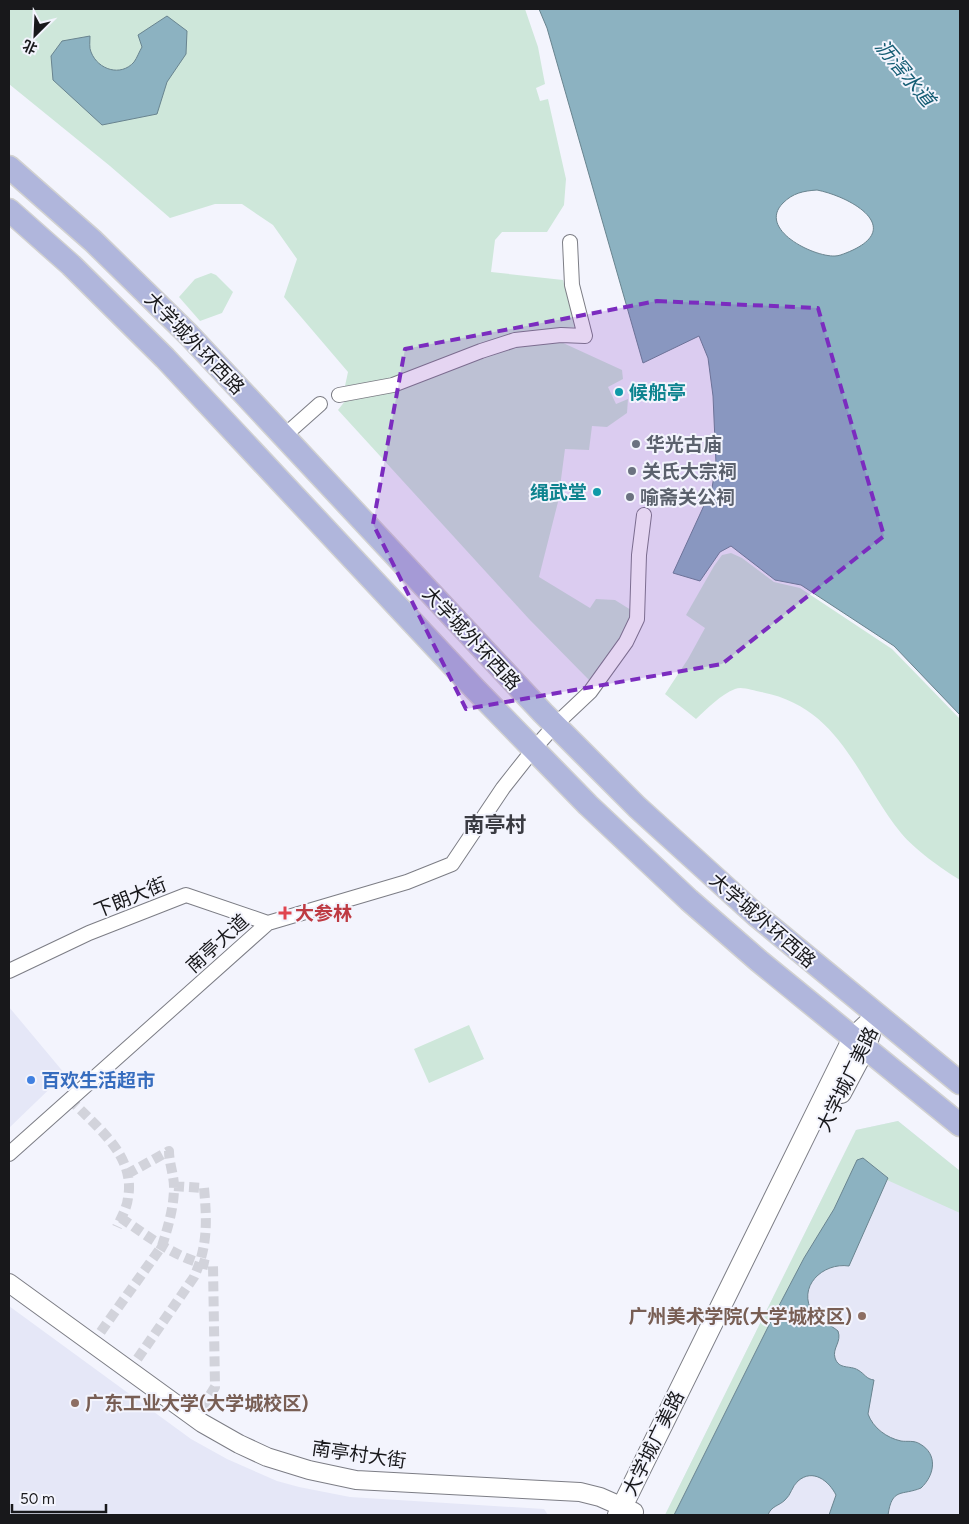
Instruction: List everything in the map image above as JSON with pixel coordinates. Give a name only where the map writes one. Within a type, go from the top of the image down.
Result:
[{"type":"main road","name":"大学城外环西路","points":[[9,167],[137,282],[555,726],[636,807],[711,876],[877,1016],[960,1083]]},
{"type":"main road","name":"大学城外环西路","points":[[9,210],[71,265],[165,358],[533,750],[588,805],[689,900],[832,1022],[960,1125]]},
{"type":"main road","points":[[832,1022],[848,1024],[856,1017],[859,1006],[853,996]]},
{"type":"main road","name":"大学城广美路","points":[[626,1512],[842,1076],[859,1043],[877,1016]]},
{"type":"main road","points":[[832,1022],[839,1041],[842,1076],[868,1067],[892,1070]]},
{"type":"street","points":[[339,395],[393,385],[515,340],[561,334],[585,336],[572,285],[570,242]]},
{"type":"street","points":[[284,436],[320,404]]},
{"type":"street","name":"南亭大道","points":[[9,1154],[268,923],[407,882],[452,864],[504,788],[533,750],[590,692],[626,642],[637,618],[639,555],[644,515]]},
{"type":"street","name":"下朗大街","points":[[9,971],[89,933],[186,895],[268,923]]},
{"type":"street","name":"南亭村大街","points":[[9,1284],[202,1424],[239,1444],[274,1459],[309,1470],[356,1480],[580,1492],[600,1497],[626,1512]]},
{"type":"highlighted area","points":[[657,301],[818,308],[884,536],[722,664],[466,709],[373,524],[405,349]]},
{"type":"shaded area","points":[[9,1007],[65,1074],[9,1128]]},
{"type":"shaded area","name":"广州美术学院(大学城校区)","points":[[898,1121],[960,1171],[960,1515],[665,1515],[856,1130]]},
{"type":"shaded area","name":"广东工业大学(大学城校区)","points":[[9,1306],[191,1439],[227,1459],[277,1481],[350,1497],[544,1509],[548,1515],[9,1515]]},
{"type":"green space","points":[[9,9],[525,9],[538,47],[545,84],[536,88],[540,101],[548,99],[566,179],[564,205],[547,232],[502,232],[495,240],[491,272],[563,280],[575,327],[514,333],[393,379],[345,386],[348,372],[284,297],[297,259],[273,225],[242,204],[215,204],[170,218],[110,166],[9,84]]},
{"type":"green space","points":[[211,273],[216,275],[233,292],[222,313],[200,321],[179,297],[195,279]]},
{"type":"green space","points":[[561,342],[622,370],[623,379],[608,387],[616,404],[628,399],[627,413],[607,427],[592,426],[589,450],[565,449],[558,502],[539,577],[590,608],[596,599],[615,600],[631,610],[630,619],[622,638],[589,680],[529,619],[338,410],[345,401],[393,391],[515,345]]},
{"type":"green space","points":[[731,553],[742,558],[774,582],[800,588],[892,649],[960,719],[960,880],[913,846],[901,833],[844,748],[829,729],[810,713],[788,700],[738,688],[719,698],[696,719],[665,694],[688,659],[705,628],[686,615],[714,566],[722,555]]},
{"type":"green space","points":[[469,1025],[484,1059],[429,1083],[414,1049]]},
{"type":"green space","points":[[898,1121],[960,1171],[960,1213],[887,1180],[888,1178],[863,1158],[857,1160],[834,1209],[804,1258],[772,1319],[674,1515],[665,1515],[856,1130]]},
{"type":"water","name":"沥滘水道","points":[[539,9],[960,9],[960,715],[894,646],[801,585],[775,580],[731,546],[720,552],[700,581],[673,573],[712,488],[716,464],[713,396],[708,358],[699,336],[643,363],[547,28]],"holes":[[[817,190],[845,199],[858,207],[868,215],[873,224],[872,234],[864,244],[836,256],[825,255],[802,247],[791,240],[782,231],[777,222],[777,213],[783,203],[794,195]]]},
{"type":"water","points":[[167,16],[187,31],[186,54],[167,82],[157,114],[102,125],[53,80],[51,56],[62,41],[90,36],[90,50],[99,63],[110,69],[123,69],[129,67],[134,62],[142,47],[138,35]]},
{"type":"water","points":[[863,1158],[888,1178],[849,1266],[830,1268],[815,1278],[808,1294],[809,1303],[815,1316],[838,1331],[839,1338],[834,1354],[837,1362],[842,1366],[858,1370],[874,1380],[868,1414],[873,1424],[881,1432],[901,1441],[920,1444],[930,1453],[932,1471],[926,1483],[921,1488],[895,1496],[888,1515],[829,1515],[836,1495],[825,1481],[815,1476],[809,1476],[798,1481],[787,1498],[775,1506],[768,1515],[674,1515],[804,1258],[834,1209],[857,1160]]},
{"type":"tunnel","points":[[70,1099],[112,1143],[126,1168],[129,1183],[128,1198],[117,1227]]},
{"type":"tunnel","points":[[92,1344],[162,1246],[170,1217],[174,1187],[169,1151],[129,1173]]},
{"type":"tunnel","points":[[129,1371],[194,1277],[202,1255],[206,1222],[204,1188],[174,1186]]},
{"type":"tunnel","points":[[121,1218],[176,1253],[188,1259],[213,1266],[215,1387],[195,1419]]},
{"type":"place","name":"候船亭","points":[[619,392]]},
{"type":"place","name":"华光古庙","points":[[636,444]]},
{"type":"place","name":"关氏大宗祠","points":[[632,471]]},
{"type":"place","name":"绳武堂","points":[[597,492]]},
{"type":"place","name":"喻斋关公祠","points":[[630,497]]},
{"type":"place","name":"大参林","points":[[285,913]]},
{"type":"place","name":"百欢生活超市","points":[[31,1080]]},
{"type":"place","name":"广州美术学院(大学城校区)","points":[[862,1316]]},
{"type":"place","name":"广东工业大学(大学城校区)","points":[[75,1403]]},
{"type":"district","name":"南亭村","points":[[495,825]]}]
